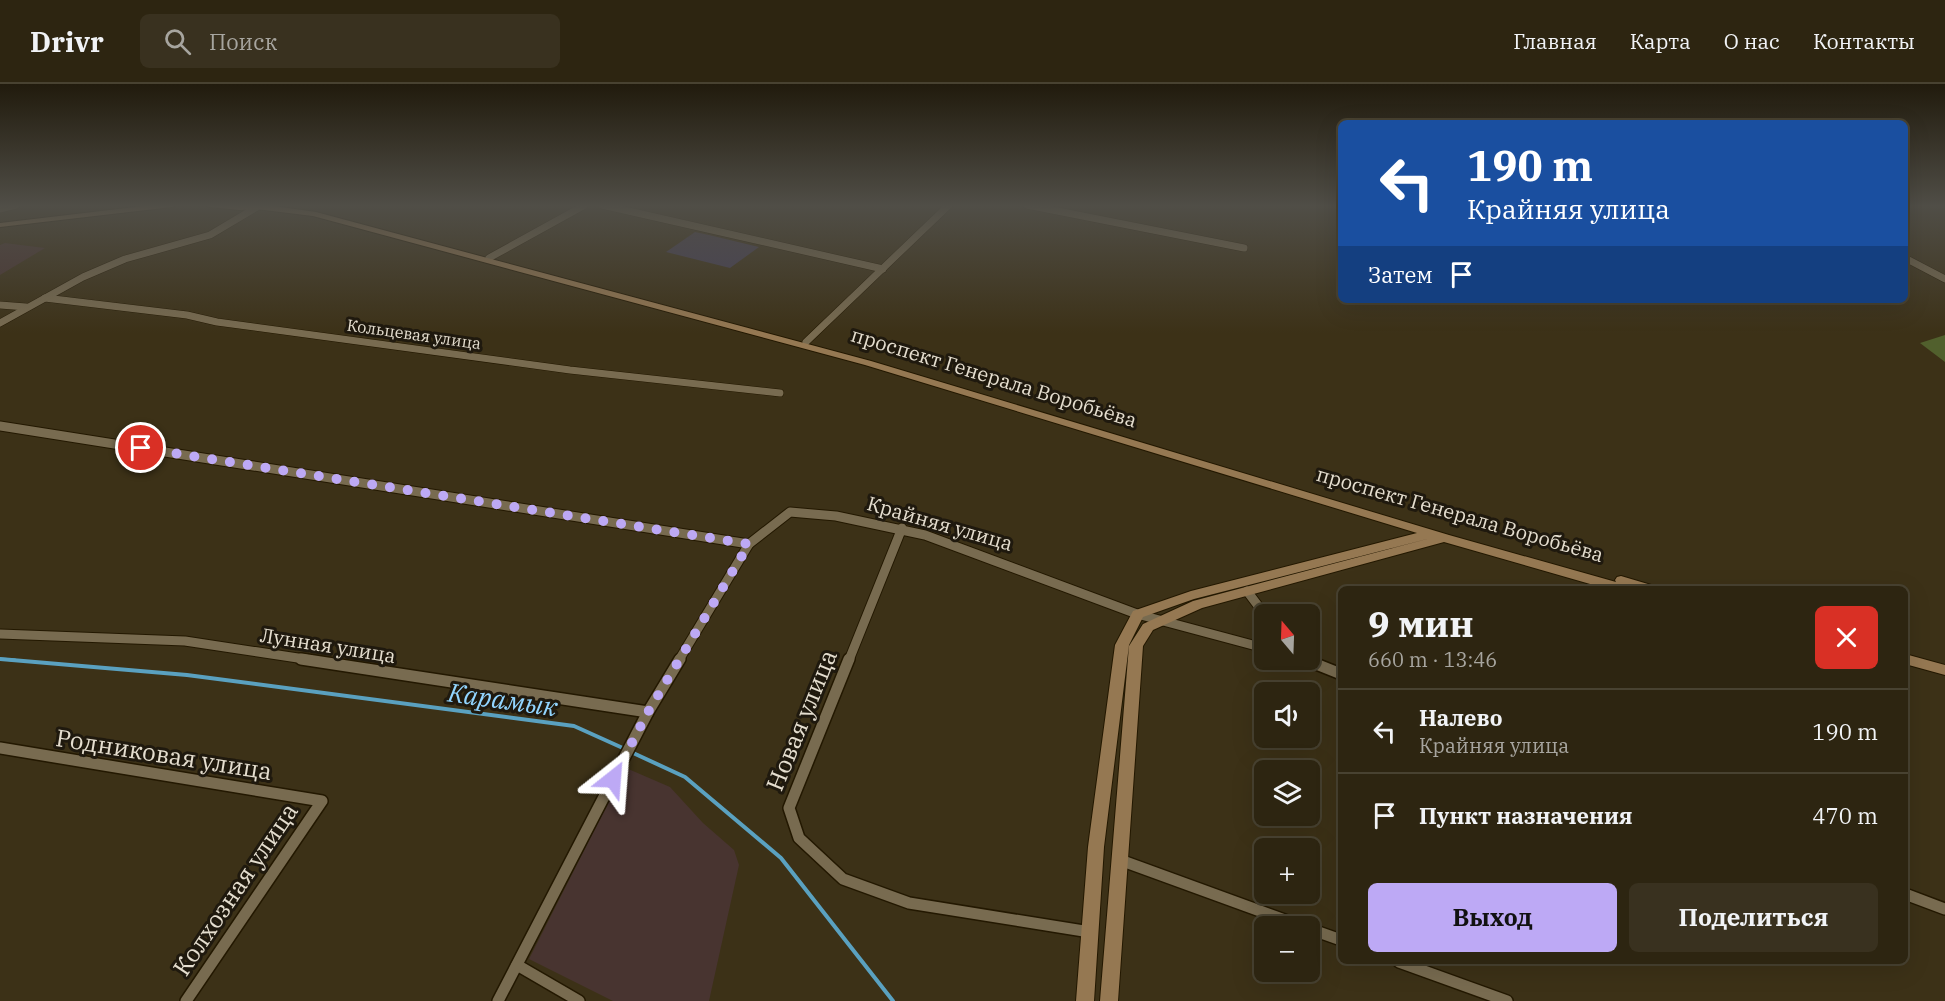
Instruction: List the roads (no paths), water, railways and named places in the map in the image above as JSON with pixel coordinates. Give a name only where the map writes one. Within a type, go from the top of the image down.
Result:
[{"type":"main road","name":"проспект Генерала Воробьёва","points":[[445,248],[868,363],[1443,534],[1639,586]]},
{"type":"main road","name":"проспект Генерала Воробьёва","points":[[450,248],[876,360],[1615,586]]},
{"type":"main road","points":[[1109,1001],[1136,646],[1148,627],[1198,604],[1443,534]]},
{"type":"main road","points":[[1085,1001],[1096,847],[1122,645],[1138,614],[1191,595],[1443,534]]},
{"type":"main road","points":[[1908,660],[1945,670]]},
{"type":"main road","points":[[1908,668],[1945,678]]},
{"type":"street","points":[[0,323],[26,307],[116,262],[167,248]]},
{"type":"street","points":[[489,258],[507,248]]},
{"type":"street","points":[[790,248],[883,269]]},
{"type":"street","points":[[806,342],[905,248]]},
{"type":"street","points":[[1238,248],[1244,249]]},
{"type":"street","points":[[1908,260],[1945,279]]},
{"type":"street","name":"Кольцевая улица","points":[[45,298],[187,315],[217,322],[570,370],[780,393]]},
{"type":"street","points":[[0,305],[26,307]]},
{"type":"street","points":[[0,426],[749,544],[648,712],[498,1001]]},
{"type":"street","name":"Крайняя улица","points":[[749,544],[790,512],[825,513],[902,528],[990,555],[1138,614],[1254,645]]},
{"type":"street","name":"Новая улица","points":[[902,528],[789,808],[800,838],[843,879],[909,903],[1090,932]]},
{"type":"street","points":[[1247,591],[1257,604]]},
{"type":"street","name":"Лунная улица","points":[[0,633],[185,642],[648,712]]},
{"type":"street","points":[[1320,666],[1338,673]]},
{"type":"street","name":"Родниковая улица","points":[[0,748],[322,801]]},
{"type":"street","name":"Колхозная улица","points":[[186,1001],[322,801]]},
{"type":"street","points":[[1120,860],[1274,916]]},
{"type":"street","points":[[1908,895],[1945,909]]},
{"type":"street","points":[[1320,933],[1338,939]]},
{"type":"street","points":[[1405,964],[1507,1001]]},
{"type":"street","points":[[517,965],[579,1001]]},
{"type":"waterway","name":"Карамык","points":[[15,660],[0,659],[187,675],[574,726],[625,749]]},
{"type":"waterway","name":"Карамык","points":[[631,752],[685,777],[781,858],[893,1001]]}]
